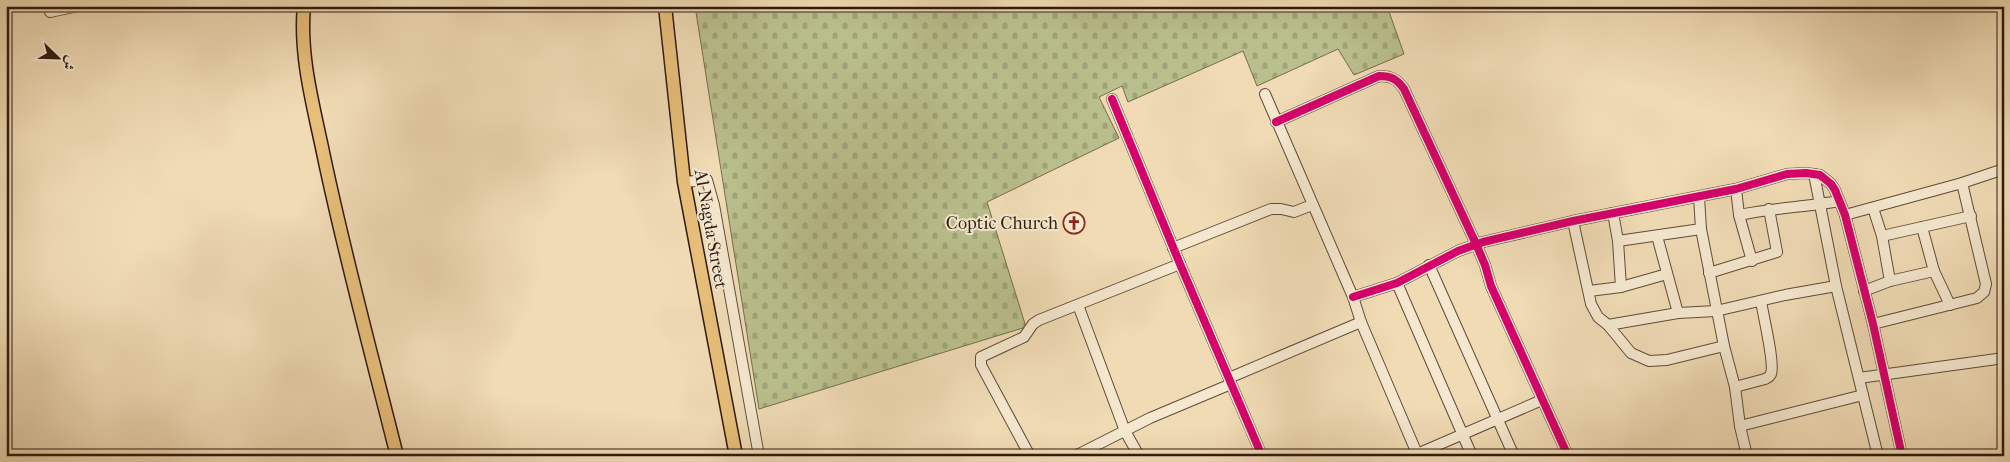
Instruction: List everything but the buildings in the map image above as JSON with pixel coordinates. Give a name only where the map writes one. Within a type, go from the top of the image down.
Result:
[{"type":"main road","points":[[304,6],[305,55],[319,130],[342,241],[397,456]]},
{"type":"main road","name":"Al Nagda Street","points":[[665,6],[684,182],[736,456]]},
{"type":"street","points":[[50,12],[78,6]]},
{"type":"street","points":[[1276,122],[1379,76],[1389,76],[1397,80],[1404,89],[1486,265],[1491,286],[1568,456]]},
{"type":"street","points":[[1264,94],[1353,297],[1361,322],[1418,455],[1542,400]]},
{"type":"street","points":[[1112,99],[1262,456]]},
{"type":"street","points":[[1845,215],[1962,183],[2004,169]]},
{"type":"street","points":[[1353,297],[1397,283],[1430,265],[1476,244],[1573,220],[1736,189],[1787,174],[1820,175],[1831,184],[1845,215],[1885,374],[1902,456]]},
{"type":"street","points":[[1814,174],[1836,286],[1878,456]]},
{"type":"street","points":[[684,182],[707,180],[714,205],[759,456]]},
{"type":"street","points":[[1873,324],[1977,298],[1986,288],[1962,183]]},
{"type":"street","points":[[1736,189],[1739,215],[1752,261]]},
{"type":"street","points":[[1699,197],[1701,230],[1716,311],[1735,387],[1740,426],[1747,456]]},
{"type":"street","points":[[1739,215],[1769,209],[1839,201]]},
{"type":"street","points":[[1173,248],[1271,209],[1294,212],[1312,205]]},
{"type":"street","points":[[1873,208],[1882,236],[1890,282]]},
{"type":"street","points":[[1710,273],[1777,252],[1769,209]]},
{"type":"street","points":[[1613,213],[1618,241],[1621,287]]},
{"type":"street","points":[[1882,236],[1971,216]]},
{"type":"street","points":[[1573,220],[1591,304],[1598,316],[1608,324],[1631,353],[1649,361],[1667,360],[1724,346]]},
{"type":"street","points":[[1922,227],[1934,271],[1950,305]]},
{"type":"street","points":[[1618,241],[1701,230]]},
{"type":"street","points":[[1656,236],[1678,313]]},
{"type":"street","points":[[1030,456],[981,365],[980,359],[984,355],[1024,338],[1037,321],[1180,264]]},
{"type":"street","points":[[1430,265],[1514,456]]},
{"type":"street","points":[[1864,291],[1890,282],[1934,271]]},
{"type":"street","points":[[1588,291],[1621,287],[1667,274]]},
{"type":"street","points":[[1397,283],[1472,456]]},
{"type":"street","points":[[1608,324],[1678,313],[1716,311],[1836,286]]},
{"type":"street","points":[[1735,387],[1765,379],[1772,372],[1761,301]]},
{"type":"street","points":[[1078,304],[1125,431],[1140,456]]},
{"type":"street","points":[[1075,456],[1109,437],[1361,322]]},
{"type":"street","points":[[1858,378],[2004,358]]},
{"type":"street","points":[[1740,426],[1863,395]]},
{"type":"green space","points":[[695,6],[1387,6],[1404,54],[1354,75],[1338,49],[1257,86],[1243,51],[1128,102],[1122,86],[1099,97],[1119,138],[987,202],[1026,327],[759,409]]},
{"type":"cycle path","points":[[1276,122],[1379,76],[1396,80],[1404,89],[1476,244],[1491,286],[1568,456]]},
{"type":"cycle path","points":[[1112,99],[1262,456]]},
{"type":"cycle path","points":[[1353,297],[1397,283],[1458,251],[1483,242],[1573,221],[1736,189],[1787,174],[1806,173],[1820,175],[1835,190],[1845,215],[1873,324],[1902,456]]},
{"type":"place","name":"Coptic Church","points":[[1074,223]]}]
